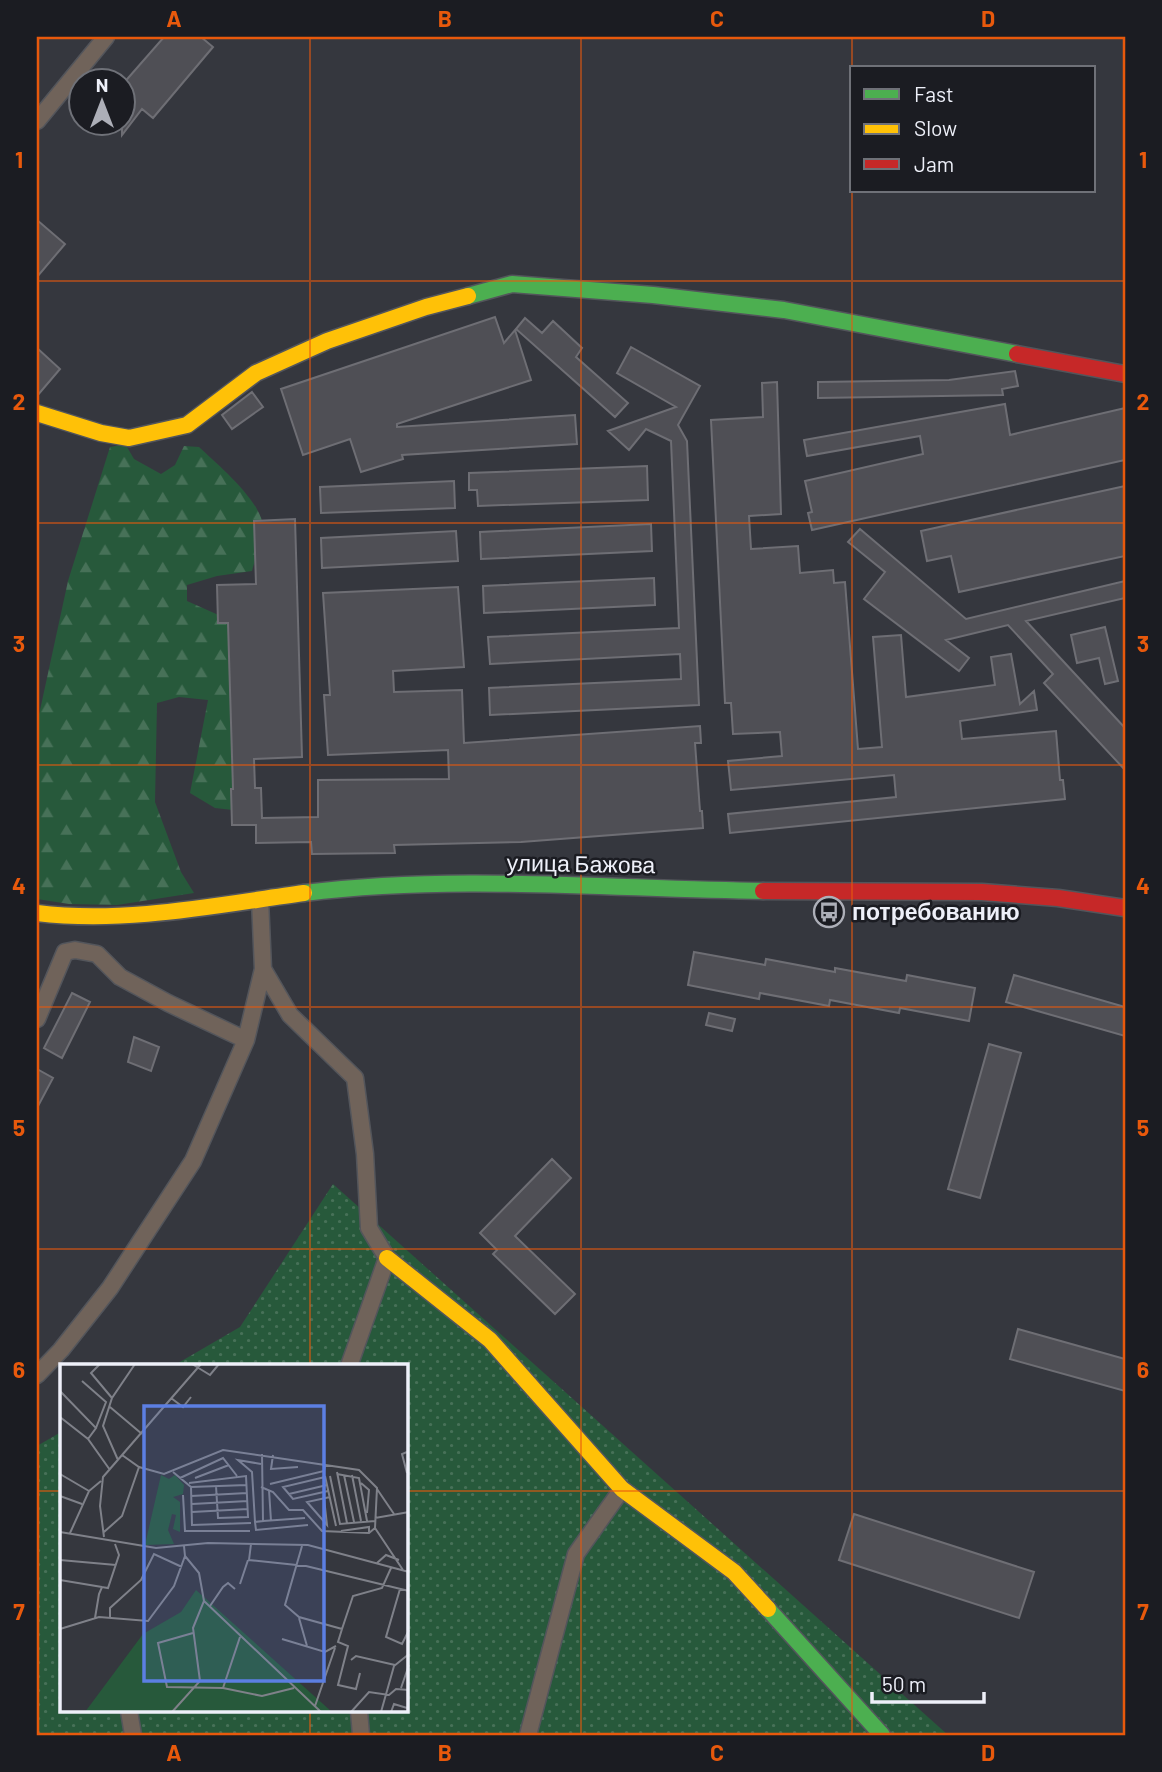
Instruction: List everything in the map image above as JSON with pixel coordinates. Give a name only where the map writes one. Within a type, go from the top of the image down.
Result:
[{"type":"main road","points":[[37,414],[100,433],[128,438],[187,425],[256,373],[327,341],[426,307],[512,285],[653,295],[784,310],[1125,374]]},
{"type":"main road","name":"улица Бажова","points":[[37,913],[76,918],[152,913],[331,890],[521,884],[688,890],[982,892],[1058,898],[1125,908]]},
{"type":"main road","points":[[387,1258],[490,1340],[622,1489],[734,1572],[883,1735]]},
{"type":"street","points":[[37,121],[106,37]]},
{"type":"street","points":[[37,1374],[61,1350],[110,1288],[193,1161],[246,1040],[263,969],[260,900]]},
{"type":"street","points":[[37,1019],[65,952],[75,950],[97,954],[120,977],[246,1040]]},
{"type":"street","points":[[263,969],[290,1015],[355,1078],[365,1154],[369,1228],[387,1258],[350,1364]]},
{"type":"street","points":[[528,1735],[576,1553],[622,1489]]},
{"type":"street","points":[[129,1712],[133,1735]]},
{"type":"street","points":[[359,1712],[361,1735]]},
{"type":"green space","points":[[184,446],[199,447],[238,484],[261,518],[263,533],[252,571],[217,576],[187,585],[187,601],[232,621],[235,771],[233,810],[215,808],[190,793],[208,700],[179,697],[157,703],[155,802],[181,872],[194,893],[117,905],[69,904],[37,899],[37,724],[68,581],[110,447],[127,447],[134,459],[161,474],[175,465]]},
{"type":"green space","points":[[333,1184],[948,1735],[37,1735],[37,1446],[60,1433],[60,1712],[408,1712],[408,1364],[176,1364],[240,1327]]},
{"type":"building","points":[[164,37],[201,37],[213,47],[153,118],[142,109],[136,117],[136,69]]},
{"type":"building","points":[[37,220],[65,244],[37,277]]},
{"type":"building","points":[[495,317],[504,343],[515,330],[531,380],[397,424],[397,427],[575,415],[577,444],[402,455],[403,459],[361,472],[350,439],[303,455],[281,389]]},
{"type":"building","points":[[525,318],[542,333],[553,321],[582,348],[576,357],[628,403],[615,417],[516,329]]},
{"type":"building","points":[[631,347],[700,386],[678,425],[687,441],[699,705],[490,715],[489,688],[681,679],[680,654],[490,664],[488,637],[679,628],[671,441],[646,429],[629,450],[608,431],[676,407],[617,373]]},
{"type":"building","points":[[37,348],[60,369],[37,396]]},
{"type":"building","points":[[1015,371],[1018,386],[1002,389],[1003,395],[818,398],[818,382],[949,380]]},
{"type":"building","points":[[777,382],[781,514],[749,516],[751,549],[798,546],[800,573],[833,570],[834,583],[845,582],[858,749],[882,747],[873,637],[901,635],[906,697],[995,685],[991,657],[1011,654],[1020,704],[1034,691],[1037,710],[960,721],[962,739],[1056,731],[1060,780],[1063,780],[1065,799],[730,833],[728,814],[896,797],[894,775],[731,790],[728,761],[782,756],[780,732],[733,734],[731,703],[725,703],[711,420],[763,417],[762,383]]},
{"type":"building","points":[[252,392],[263,407],[232,429],[222,415]]},
{"type":"building","points":[[1005,404],[1010,435],[1125,408],[1125,460],[812,530],[808,513],[812,512],[805,481],[923,454],[920,436],[807,456],[804,440]]},
{"type":"building","points":[[647,466],[648,500],[478,506],[477,490],[469,490],[469,473]]},
{"type":"building","points":[[454,481],[455,508],[321,513],[320,487]]},
{"type":"building","points":[[1125,486],[1125,556],[959,592],[951,556],[927,561],[921,531]]},
{"type":"building","points":[[295,519],[302,757],[254,759],[255,788],[261,788],[262,818],[318,817],[318,780],[449,779],[448,750],[328,755],[324,695],[330,695],[323,593],[458,587],[464,667],[393,671],[394,692],[462,690],[464,743],[700,726],[701,743],[695,743],[703,828],[521,842],[394,845],[395,853],[312,854],[311,842],[256,843],[256,825],[232,825],[228,623],[218,623],[217,585],[256,584],[254,521]]},
{"type":"building","points":[[651,524],[652,551],[481,559],[480,532]]},
{"type":"building","points":[[860,529],[966,619],[1125,581],[1125,598],[1026,621],[1125,728],[1125,770],[1044,683],[1053,674],[1008,625],[946,640],[969,658],[959,671],[864,599],[885,572],[848,542]]},
{"type":"building","points":[[456,531],[458,561],[322,568],[321,538]]},
{"type":"building","points":[[654,578],[655,605],[484,613],[483,586]]},
{"type":"building","points":[[1105,627],[1118,681],[1105,684],[1099,658],[1077,663],[1071,635]]},
{"type":"building","points":[[694,952],[765,965],[766,959],[835,972],[835,968],[906,981],[907,975],[975,988],[969,1021],[900,1008],[899,1013],[830,1000],[829,1006],[760,993],[759,999],[688,985]]},
{"type":"building","points":[[1014,975],[1125,1007],[1125,1036],[1006,1002]]},
{"type":"building","points":[[72,993],[90,1002],[62,1058],[44,1048]]},
{"type":"building","points":[[709,1013],[735,1019],[732,1031],[706,1025]]},
{"type":"building","points":[[134,1037],[159,1047],[151,1071],[128,1062]]},
{"type":"building","points":[[989,1044],[1021,1053],[980,1198],[948,1189]]},
{"type":"building","points":[[37,1069],[53,1078],[37,1108]]},
{"type":"building","points":[[552,1159],[571,1178],[515,1236],[575,1294],[555,1314],[493,1254],[497,1250],[480,1233]]},
{"type":"building","points":[[1018,1329],[1125,1359],[1125,1391],[1010,1359]]},
{"type":"building","points":[[854,1514],[1034,1572],[1019,1618],[839,1560]]},
{"type":"traffic: fast","points":[[468,296],[512,284],[653,295],[784,310],[1017,354]]},
{"type":"traffic: fast","points":[[304,893],[361,887],[476,883],[763,891]]},
{"type":"traffic: fast","points":[[768,1609],[882,1735]]},
{"type":"traffic: slow","points":[[37,413],[101,433],[129,438],[187,425],[256,373],[327,341],[426,307],[468,296]]},
{"type":"traffic: slow","points":[[37,913],[70,916],[137,915],[304,893]]},
{"type":"traffic: slow","points":[[387,1258],[490,1340],[622,1489],[734,1572],[768,1609]]},
{"type":"traffic: jam","points":[[1017,354],[1125,374]]},
{"type":"traffic: jam","points":[[763,891],[982,892],[1058,898],[1125,908]]},
{"type":"place","name":"потребованию","points":[[829,912]]}]
